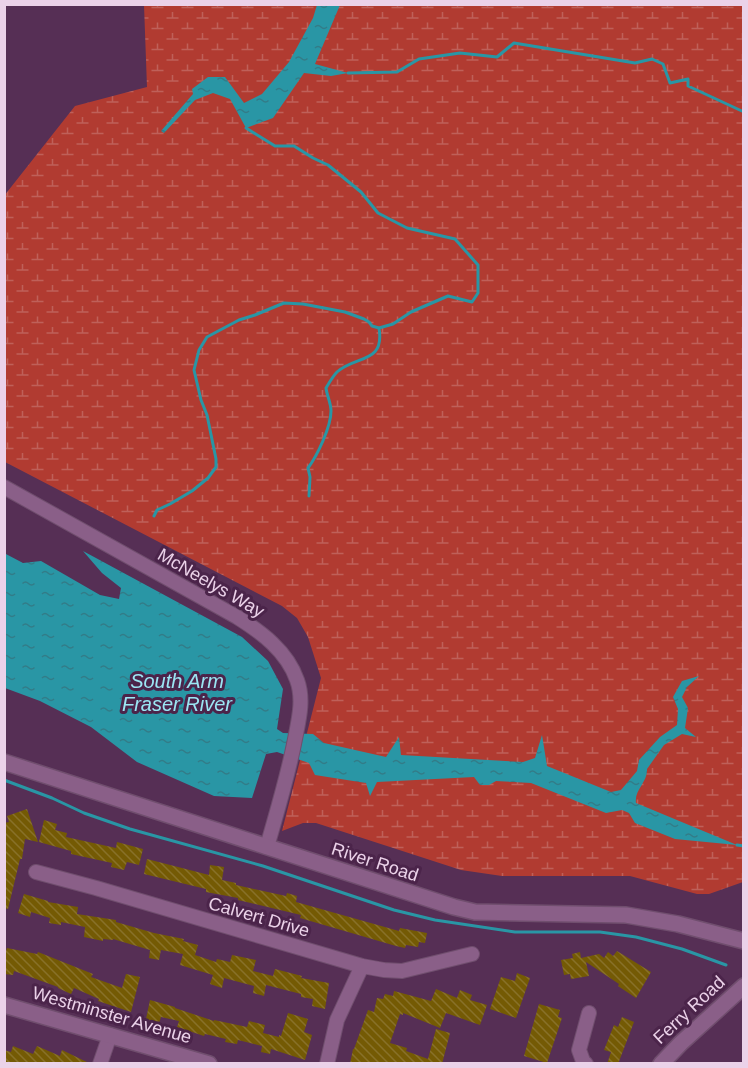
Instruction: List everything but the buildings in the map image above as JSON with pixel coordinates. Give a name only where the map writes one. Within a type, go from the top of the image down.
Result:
[{"type":"street","name":"McNeelys Way","points":[[4,487],[253,627],[272,642],[289,664],[297,680],[300,709],[290,765],[267,847]]},
{"type":"street","name":"River Road","points":[[4,762],[433,901],[475,912],[626,915],[678,924],[744,941]]},
{"type":"street","name":"Calvert Drive","points":[[36,872],[362,966],[402,971],[472,954]]},
{"type":"street","points":[[327,1064],[338,1020],[362,966]]},
{"type":"street","name":"Ferry Road","points":[[661,1064],[681,1042],[744,986]]},
{"type":"street","name":"Westminster Avenue","points":[[4,1005],[209,1064]]},
{"type":"street","points":[[586,1064],[579,1050],[589,1013]]},
{"type":"street","points":[[100,1064],[110,1035]]},
{"type":"green space","points":[[144,5],[743,5],[743,882],[709,894],[697,894],[630,876],[502,876],[461,870],[316,823],[303,823],[282,831],[321,678],[308,637],[297,618],[282,606],[5,462],[4,196],[75,106],[147,87]]},
{"type":"water","points":[[317,5],[340,5],[315,64],[348,73],[331,76],[304,73],[273,118],[246,128],[230,99],[213,93],[195,100],[164,133],[161,131],[193,94],[192,89],[208,77],[225,77],[244,103],[262,94],[289,62],[313,18]]},
{"type":"water","name":"South Arm Fraser River","points":[[83,551],[242,637],[268,661],[283,689],[277,729],[283,733],[313,734],[324,743],[386,757],[399,737],[401,755],[523,762],[535,758],[542,735],[547,766],[611,792],[621,790],[637,771],[639,760],[660,737],[677,725],[678,709],[673,697],[682,681],[699,676],[687,687],[682,697],[688,708],[685,728],[696,737],[682,734],[664,745],[647,769],[647,774],[637,794],[636,803],[737,845],[675,839],[635,823],[629,813],[622,810],[606,813],[531,783],[496,781],[489,785],[480,785],[474,777],[377,782],[370,796],[366,783],[315,775],[309,763],[277,752],[266,754],[252,798],[214,796],[137,762],[91,727],[40,701],[5,688],[4,553],[23,563],[41,561],[100,595],[119,599],[121,588],[102,573]]},
{"type":"waterway","points":[[348,73],[397,72],[419,59],[460,53],[497,57],[514,43],[635,63],[652,59],[663,64],[670,83],[688,79],[688,86],[744,112]]},
{"type":"waterway","points":[[154,516],[157,510],[192,491],[208,478],[216,467],[207,415],[194,370],[199,350],[207,337],[239,320],[284,303],[345,312],[379,328],[393,324],[411,312],[448,296],[472,302],[478,293],[478,265],[455,239],[407,228],[378,213],[361,192],[328,165],[294,146],[275,146],[246,128]]},
{"type":"waterway","points":[[309,496],[308,468],[329,425],[331,408],[326,388],[337,372],[367,357],[378,348],[379,328]]},
{"type":"waterway","points":[[4,780],[130,829],[263,866],[394,910],[435,920],[515,932],[600,932],[636,937],[682,949],[726,965]]},
{"type":"waterway","points":[[737,845],[744,846]]}]
